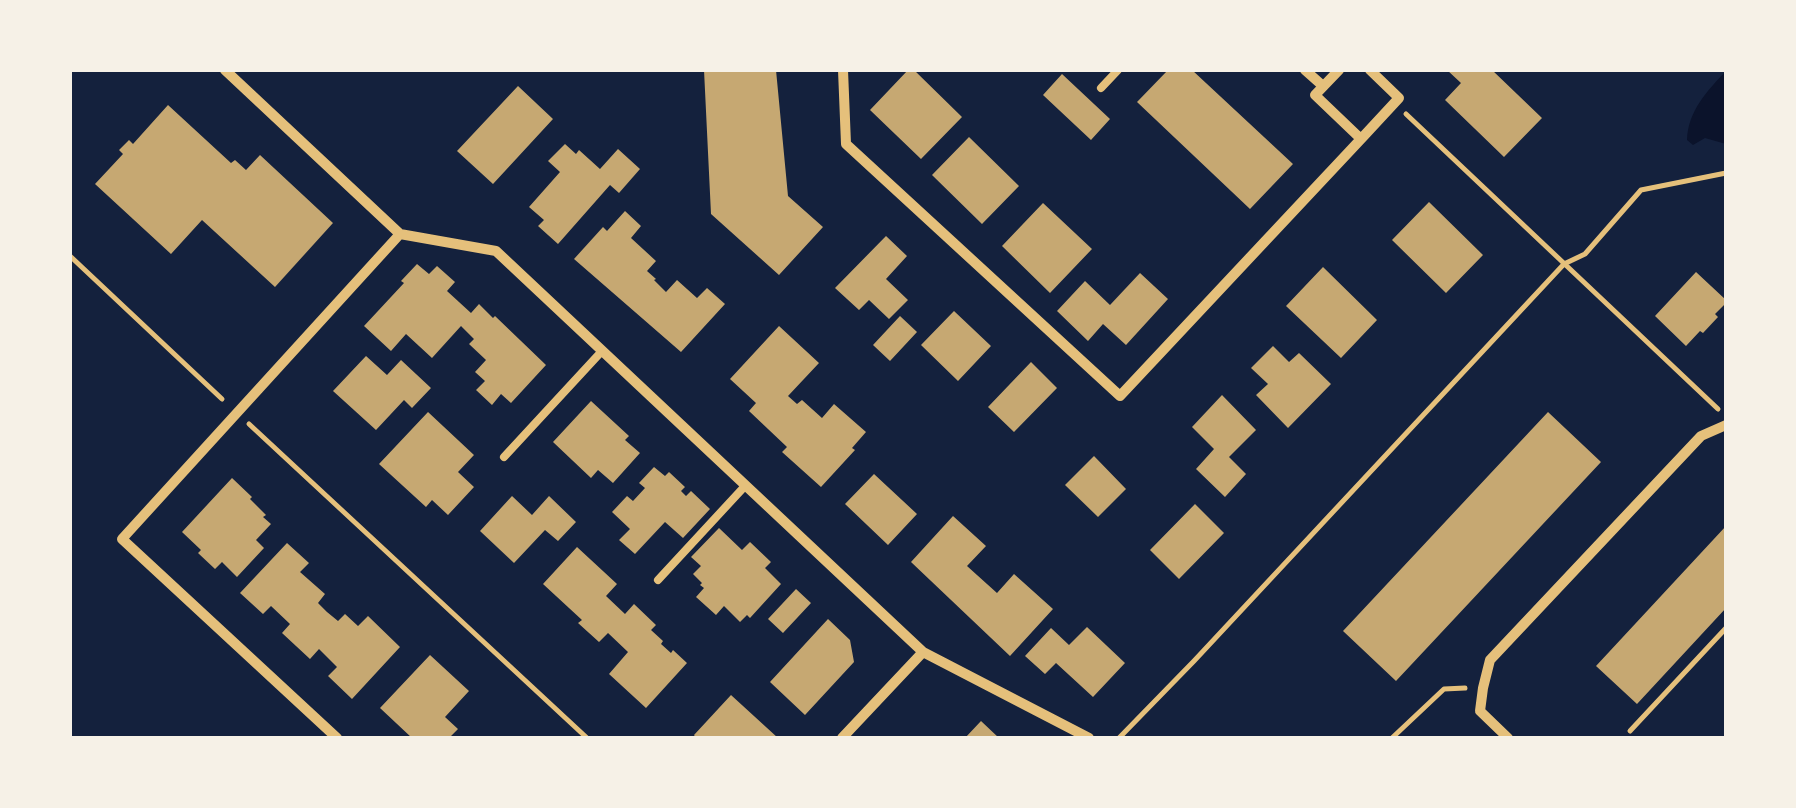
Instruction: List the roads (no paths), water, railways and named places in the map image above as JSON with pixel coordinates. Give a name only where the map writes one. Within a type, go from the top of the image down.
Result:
[{"type":"street","points":[[224,70],[400,234],[496,251],[924,652],[1089,738]]},
{"type":"street","points":[[843,70],[846,144],[1120,396],[1399,98],[1370,70]]},
{"type":"street","points":[[1305,70],[1323,86]]},
{"type":"street","points":[[1339,70],[1316,96],[1361,139]]},
{"type":"street","points":[[337,738],[122,539],[400,234]]},
{"type":"street","points":[[1508,738],[1480,711],[1490,660],[1700,436],[1726,425]]},
{"type":"street","points":[[842,738],[924,652]]},
{"type":"lane","points":[[1101,88],[1118,70]]},
{"type":"lane","points":[[504,457],[602,351]]},
{"type":"lane","points":[[658,580],[745,486]]},
{"type":"water","points":[[1726,71],[1726,144],[1705,138],[1693,145],[1687,140],[1695,111]]}]
